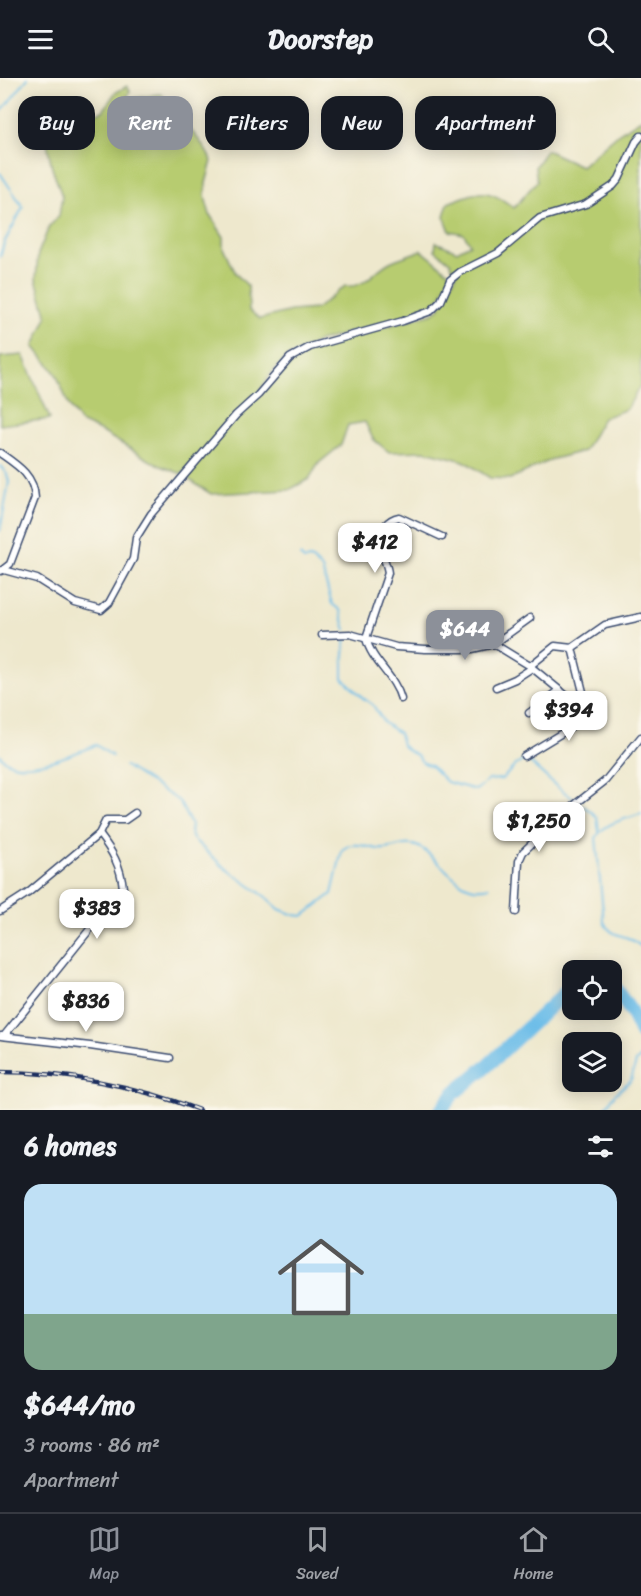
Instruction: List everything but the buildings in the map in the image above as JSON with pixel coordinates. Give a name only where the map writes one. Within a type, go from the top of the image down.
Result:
[{"type":"street","points":[[2,570],[37,579],[75,603],[101,610],[109,603],[133,559],[136,538],[151,514],[236,415],[258,395],[290,358],[310,347],[431,311],[441,301],[454,276],[498,253],[540,218],[586,204],[613,186],[619,179],[641,136]]},
{"type":"street","points":[[0,453],[21,467],[34,487],[35,498],[10,564],[2,570]]},
{"type":"street","points":[[401,699],[392,681],[368,647],[366,638],[388,573],[387,563],[379,542],[386,524],[393,518],[399,517],[442,537]]},
{"type":"street","points":[[496,687],[515,679],[555,646],[572,648],[605,625],[641,617]]},
{"type":"street","points":[[322,635],[350,634],[396,647],[433,650],[472,649],[494,644],[530,618]]},
{"type":"street","points":[[494,644],[531,667],[579,706]]},
{"type":"street","points":[[572,648],[586,704],[579,706]]},
{"type":"street","points":[[529,713],[560,690]]},
{"type":"street","points":[[524,756],[567,730],[577,721],[579,706]]},
{"type":"street","points":[[516,912],[520,856],[546,830],[614,773],[641,737]]},
{"type":"street","points":[[0,911],[28,893],[99,834],[106,820],[125,820],[135,813]]},
{"type":"street","points":[[2,1036],[123,888],[121,871],[110,848],[99,834]]},
{"type":"street","points":[[2,1036],[170,1058]]},
{"type":"green space","points":[[127,86],[130,91],[128,96],[113,96]]},
{"type":"green space","points":[[107,105],[107,150],[193,150],[193,133],[198,138],[212,161],[205,197],[210,215],[224,237],[224,248],[236,274],[248,286],[249,310],[260,319],[291,311],[316,309],[345,286],[358,285],[384,265],[421,250],[451,274],[439,300],[431,309],[320,341],[287,357],[273,371],[259,392],[182,474],[156,464],[102,432],[80,422],[69,406],[56,374],[34,346],[47,317],[36,279],[38,254],[49,227],[59,216],[62,196],[48,150],[95,150],[95,113],[103,111]]},
{"type":"green space","points":[[641,119],[641,384],[627,409],[603,418],[584,451],[553,459],[510,479],[490,478],[464,461],[426,451],[389,452],[373,439],[365,422],[348,425],[341,445],[319,463],[309,479],[289,490],[211,494],[185,477],[239,414],[293,358],[309,349],[433,313],[439,309],[457,273],[451,263],[435,250],[436,242],[457,251],[470,244],[464,234],[450,231],[444,216],[448,203],[482,193],[496,196],[514,208],[537,181],[535,167],[546,150],[581,166],[619,133]]},
{"type":"green space","points":[[23,355],[50,419],[0,425],[0,357]]},
{"type":"waterway","points":[[0,113],[28,78]]},
{"type":"waterway","points":[[0,173],[23,207],[4,243],[0,257]]},
{"type":"waterway","points":[[0,466],[7,474],[9,482],[0,531]]},
{"type":"waterway","points":[[300,556],[304,560],[311,559],[322,569],[332,604],[340,610],[346,630]]},
{"type":"waterway","points":[[346,636],[343,678],[373,705],[384,723],[399,733],[402,745],[417,755],[422,762],[431,766],[447,782],[476,790],[489,780],[502,779],[526,759],[556,786],[593,813],[597,818],[599,831]]},
{"type":"waterway","points":[[0,755],[8,762],[32,765],[61,758],[96,745],[112,756]]},
{"type":"waterway","points":[[125,766],[179,801],[191,825],[190,832],[193,839],[226,869],[279,909],[294,915],[303,916],[332,894],[342,850],[351,845],[378,849],[414,845],[427,853],[459,881],[468,886],[489,887]]},
{"type":"waterway","points":[[641,814],[609,825],[596,838],[604,922],[611,931],[641,946]]},
{"type":"waterway","points":[[441,1110],[454,1093],[487,1066],[562,995]]},
{"type":"waterway","points":[[622,998],[641,1033]]},
{"type":"waterway","points":[[604,1110],[615,1094],[631,1080],[636,1062],[641,1057]]},
{"type":"railway","points":[[0,1072],[50,1075],[101,1082],[151,1094],[199,1110]]}]
